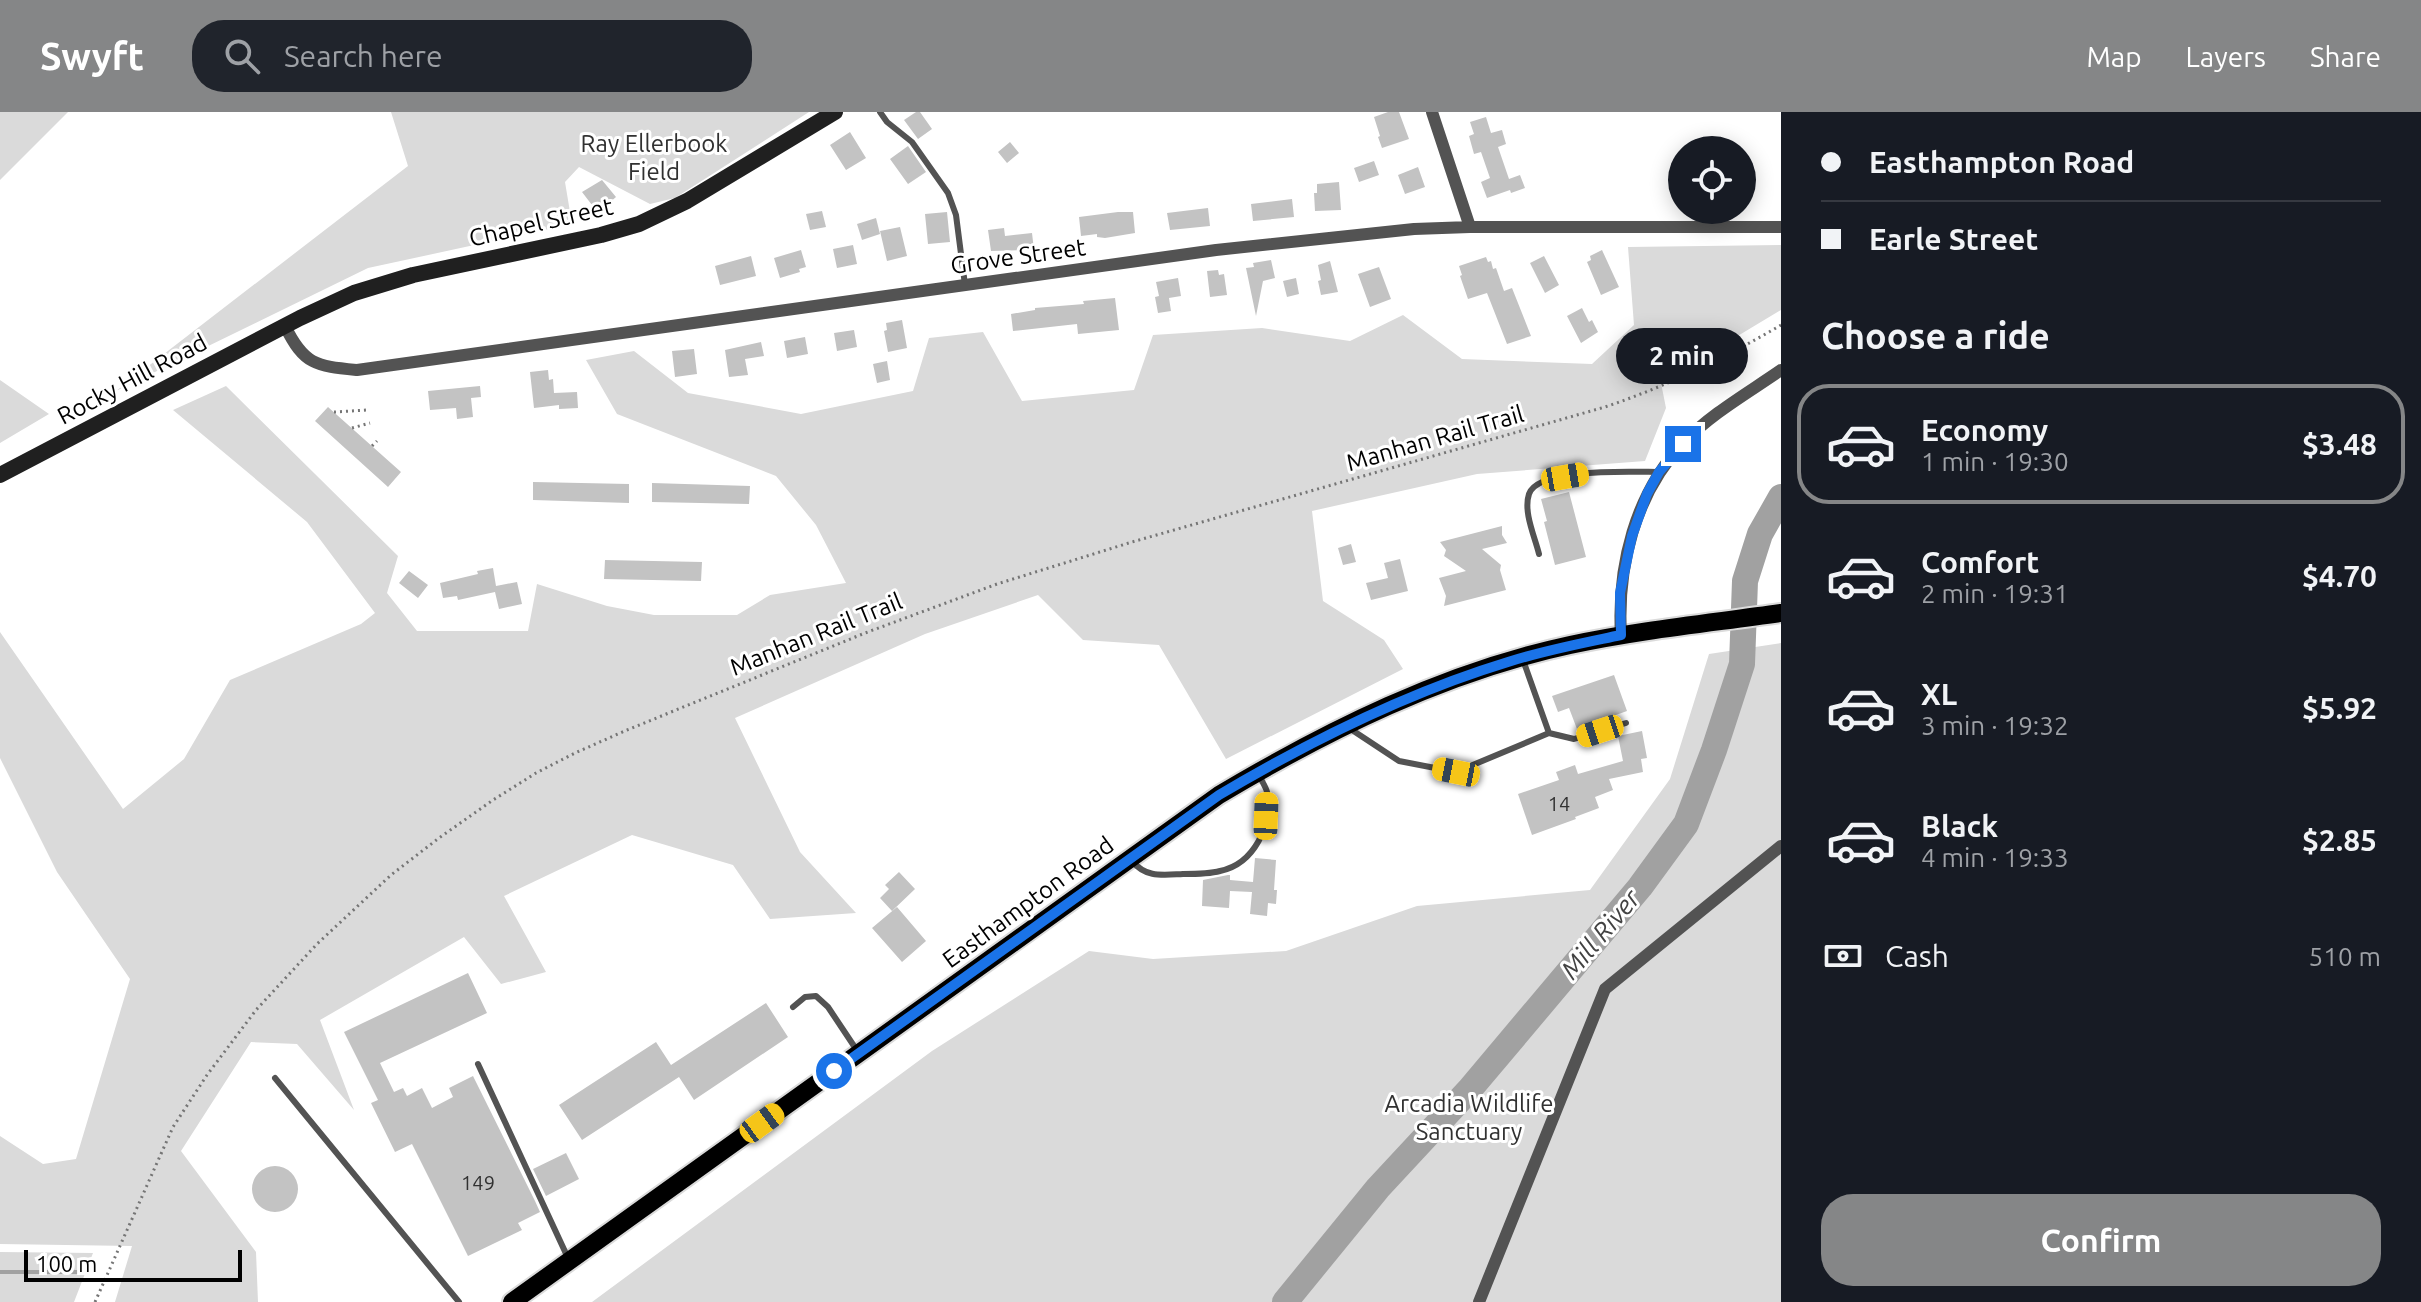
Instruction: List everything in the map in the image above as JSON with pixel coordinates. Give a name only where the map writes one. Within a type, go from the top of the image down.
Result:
[{"type":"main road","name":"Chapel Street","points":[[285,326],[354,293],[387,282],[639,224],[687,201],[835,112]]},
{"type":"main road","name":"Rocky Hill Road","points":[[0,475],[285,326]]},
{"type":"main road","name":"Easthampton Road","points":[[512,1302],[1219,795],[1257,772],[1346,726],[1436,687],[1522,658],[1621,635],[1781,613]]},
{"type":"street","points":[[1432,112],[1470,227]]},
{"type":"street","name":"Grove Street","points":[[285,326],[302,354],[311,361],[329,368],[357,370],[1334,236],[1470,227],[1781,227]]},
{"type":"street","points":[[1621,635],[1620,593],[1626,555],[1647,494],[1659,472],[1683,444],[1718,412],[1781,370]]},
{"type":"street","points":[[1479,1302],[1605,989],[1781,846]]},
{"type":"lane","points":[[880,112],[887,122],[912,142],[948,193],[956,215],[965,285]]},
{"type":"lane","points":[[1539,554],[1528,511],[1528,497],[1533,486],[1545,480],[1585,473],[1659,472]]},
{"type":"lane","points":[[1522,658],[1549,733]]},
{"type":"lane","points":[[1346,726],[1399,761],[1456,772],[1549,733],[1574,739],[1626,723]]},
{"type":"lane","points":[[1130,859],[1140,870],[1162,875],[1222,871],[1243,861],[1256,847],[1266,816],[1267,792],[1257,772]]},
{"type":"lane","points":[[793,1007],[805,997],[816,996],[828,1007],[859,1053]]},
{"type":"lane","points":[[478,1064],[569,1261]]},
{"type":"lane","points":[[275,1078],[459,1302]]},
{"type":"path","name":"Manhan Rail Trail","points":[[95,1302],[173,1127],[248,1021],[317,944],[391,875],[439,838],[536,773],[627,730],[942,603],[1132,542],[1605,407],[1644,394],[1726,356],[1781,325]]},
{"type":"path","points":[[334,412],[367,410]]},
{"type":"path","points":[[352,428],[370,423]]},
{"type":"path","points":[[372,446],[377,441]]},
{"type":"green space","points":[[0,112],[68,112],[0,180]]},
{"type":"green space","name":"Ray Ellerbook Field","points":[[391,112],[809,112],[675,198],[650,204],[579,167],[565,182],[572,224],[368,268],[116,391],[408,166]]},
{"type":"green space","points":[[1781,245],[1781,310],[1726,343],[1658,368],[1666,408],[1645,461],[1477,474],[1312,511],[1323,601],[1384,640],[1403,669],[1226,759],[1159,645],[1083,640],[1038,595],[925,634],[735,718],[800,852],[856,913],[770,919],[733,865],[632,835],[504,896],[546,972],[501,984],[464,937],[320,1020],[354,1110],[297,1044],[251,1042],[181,1151],[256,1252],[258,1302],[115,1302],[132,1246],[0,1244],[0,1136],[43,1164],[76,1159],[130,979],[57,872],[0,758],[0,632],[123,809],[184,759],[230,680],[361,624],[375,613],[307,522],[173,410],[226,386],[398,556],[387,593],[417,631],[528,631],[537,584],[607,606],[654,615],[737,615],[770,595],[846,583],[816,525],[776,476],[617,414],[586,360],[634,351],[688,393],[801,414],[913,391],[929,338],[983,332],[1022,401],[1134,390],[1153,335],[1262,328],[1350,341],[1403,315],[1462,359],[1592,364],[1634,325],[1628,247]]},
{"type":"green space","points":[[0,380],[49,414],[0,443]]},
{"type":"green space","name":"Arcadia Wildlife Sanctuary","points":[[1781,643],[1781,1302],[592,1302],[932,1051],[1089,951],[1153,959],[1286,951],[1417,906],[1590,890],[1670,779],[1709,654]]},
{"type":"green space","points":[[0,1252],[93,1253],[74,1302],[0,1302]]},
{"type":"building","points":[[920,112],[932,129],[918,139],[904,120]]},
{"type":"building","points":[[1399,112],[1409,139],[1382,148],[1374,117]]},
{"type":"building","points":[[1486,117],[1491,133],[1502,130],[1506,144],[1498,147],[1509,179],[1520,175],[1525,188],[1487,198],[1481,182],[1490,178],[1481,152],[1474,154],[1469,136],[1474,134],[1470,122]]},
{"type":"building","points":[[850,132],[866,158],[846,170],[830,145]]},
{"type":"building","points":[[1010,142],[1019,153],[1007,163],[998,152]]},
{"type":"building","points":[[908,146],[926,172],[908,184],[890,159]]},
{"type":"building","points":[[1374,161],[1379,175],[1359,182],[1354,168]]},
{"type":"building","points":[[1418,167],[1425,187],[1405,194],[1398,175]]},
{"type":"building","points":[[602,180],[616,197],[603,208],[601,205],[595,209],[582,192]]},
{"type":"building","points":[[1339,182],[1341,210],[1315,211],[1317,184]]},
{"type":"building","points":[[1292,199],[1294,217],[1253,221],[1251,204]]},
{"type":"building","points":[[1208,208],[1210,226],[1170,230],[1167,213]]},
{"type":"building","points":[[822,211],[826,227],[810,230],[806,214]]},
{"type":"building","points":[[947,212],[950,242],[928,244],[925,214]]},
{"type":"building","points":[[1133,212],[1135,233],[1105,238],[1097,237],[1097,234],[1081,236],[1079,217]]},
{"type":"building","points":[[876,218],[880,234],[862,240],[857,224]]},
{"type":"building","points":[[900,227],[907,256],[887,261],[880,231]]},
{"type":"building","points":[[1004,228],[1005,236],[1032,233],[1034,250],[991,251],[988,230]]},
{"type":"building","points":[[853,245],[857,264],[837,268],[833,249]]},
{"type":"building","points":[[801,250],[806,267],[780,278],[774,258]]},
{"type":"building","points":[[1602,250],[1619,287],[1601,295],[1587,262],[1591,260],[1590,256]]},
{"type":"building","points":[[751,256],[756,276],[720,285],[715,266]]},
{"type":"building","points":[[1544,256],[1559,285],[1545,293],[1530,263]]},
{"type":"building","points":[[1486,257],[1493,269],[1496,268],[1504,291],[1512,288],[1531,336],[1507,344],[1487,293],[1468,299],[1459,266]]},
{"type":"building","points":[[1271,260],[1275,278],[1263,281],[1256,316],[1246,268],[1254,267],[1253,263]]},
{"type":"building","points":[[1330,261],[1338,292],[1321,295],[1318,265]]},
{"type":"building","points":[[1379,267],[1391,299],[1370,307],[1358,274]]},
{"type":"building","points":[[1218,270],[1219,275],[1224,274],[1227,295],[1210,297],[1207,271]]},
{"type":"building","points":[[1178,278],[1181,296],[1169,298],[1171,311],[1158,313],[1156,282]]},
{"type":"building","points":[[1296,278],[1299,294],[1287,297],[1283,281]]},
{"type":"building","points":[[1115,298],[1119,330],[1078,334],[1077,324],[1013,331],[1011,314]]},
{"type":"building","points":[[1582,308],[1598,332],[1581,343],[1567,316]]},
{"type":"building","points":[[902,320],[907,348],[888,352],[884,331],[887,330],[886,323]]},
{"type":"building","points":[[854,330],[857,347],[837,351],[834,333]]},
{"type":"building","points":[[805,337],[808,354],[787,358],[784,341]]},
{"type":"building","points":[[761,342],[764,356],[745,359],[748,375],[729,377],[725,350]]},
{"type":"building","points":[[694,349],[697,374],[675,377],[672,351]]},
{"type":"building","points":[[887,361],[890,380],[877,383],[873,364]]},
{"type":"building","points":[[548,370],[549,380],[553,379],[554,393],[577,392],[578,408],[559,409],[559,405],[534,408],[530,372]]},
{"type":"building","points":[[480,386],[481,397],[471,398],[473,417],[457,419],[456,408],[430,410],[428,391]]},
{"type":"building","points":[[328,407],[401,472],[388,487],[315,421]]},
{"type":"building","points":[[533,482],[629,484],[629,503],[533,500]]},
{"type":"building","points":[[652,483],[750,486],[749,504],[652,502]]},
{"type":"building","points":[[1569,492],[1586,557],[1555,565],[1541,499]]},
{"type":"building","points":[[1502,526],[1502,535],[1507,543],[1482,549],[1501,565],[1506,590],[1444,606],[1446,596],[1439,578],[1466,571],[1444,556],[1446,550],[1440,542]]},
{"type":"building","points":[[1351,544],[1356,562],[1343,565],[1338,548]]},
{"type":"building","points":[[1400,559],[1408,591],[1371,600],[1366,583],[1388,578],[1384,563]]},
{"type":"building","points":[[605,560],[702,562],[701,581],[604,579]]},
{"type":"building","points":[[493,568],[496,586],[517,582],[522,604],[499,609],[495,592],[458,600],[457,596],[443,598],[440,583]]},
{"type":"building","points":[[409,571],[428,585],[418,598],[399,583]]},
{"type":"building","points":[[1614,675],[1627,711],[1577,729],[1569,708],[1558,712],[1552,696]]},
{"type":"building","points":[[1642,731],[1647,758],[1641,759],[1643,772],[1609,779],[1613,790],[1595,797],[1599,808],[1532,835],[1518,794],[1559,780],[1556,772],[1575,765],[1578,774],[1623,761],[1618,736]]},
{"type":"building","points":[[1255,858],[1276,860],[1276,904],[1268,903],[1267,916],[1250,914],[1252,892],[1230,891],[1229,908],[1202,906],[1203,880],[1230,875],[1230,880],[1253,882]]},
{"type":"building","points":[[899,872],[915,889],[892,911],[880,898],[889,889],[885,885]]},
{"type":"building","points":[[897,907],[926,941],[902,962],[872,928]]},
{"type":"building","points":[[468,973],[487,1013],[380,1063],[394,1092],[403,1088],[407,1096],[422,1088],[432,1108],[453,1097],[449,1088],[473,1076],[535,1201],[540,1212],[518,1223],[522,1230],[468,1256],[412,1144],[395,1152],[371,1103],[378,1100],[344,1032]]},
{"type":"building","points":[[766,1003],[788,1037],[694,1100],[679,1077],[582,1140],[559,1105],[656,1042],[671,1065]]},
{"type":"building","points":[[566,1153],[579,1179],[546,1196],[533,1169]]},
{"type":"building","points":[[275,1166],[291,1173],[298,1189],[291,1205],[275,1212],[259,1205],[252,1189],[259,1173]]},
{"type":"waterway","name":"Mill River","points":[[1285,1302],[1378,1188],[1470,1089],[1640,887],[1686,824],[1742,664],[1745,581],[1760,534],[1781,497]]},
{"type":"waterway","points":[[0,1272],[83,1272]]},
{"type":"route","points":[[834,1071],[1219,795],[1277,760],[1366,716],[1436,687],[1511,661],[1621,635],[1622,574],[1632,536],[1647,494],[1659,472],[1683,444]]}]
